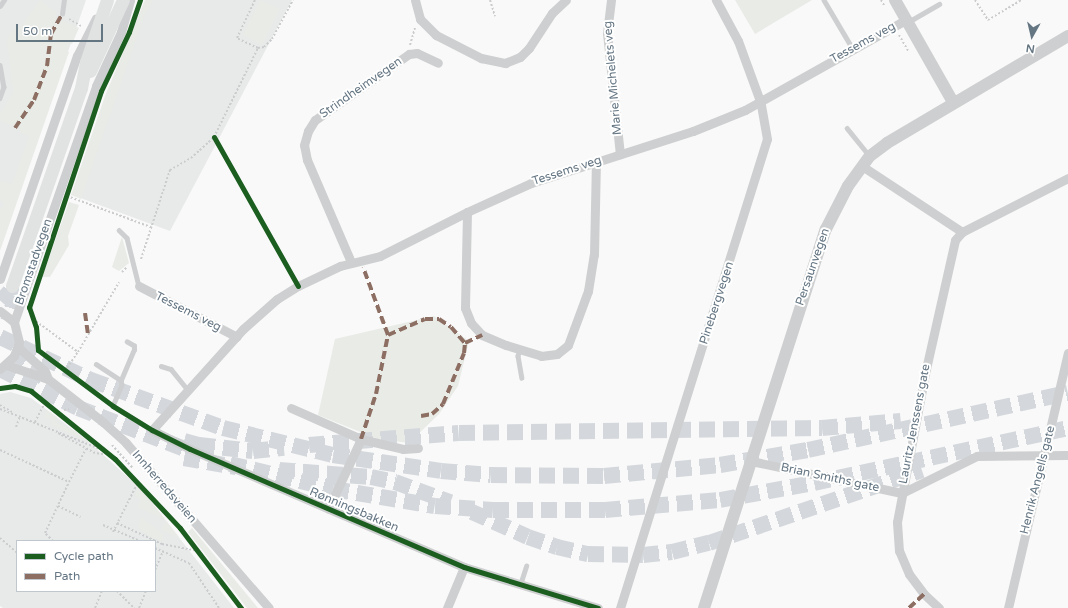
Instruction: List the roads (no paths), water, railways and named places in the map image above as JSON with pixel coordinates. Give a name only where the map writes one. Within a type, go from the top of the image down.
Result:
[{"type":"main road","name":"Bromstadvegen","points":[[80,88],[122,0]]},
{"type":"main road","name":"Bromstadvegen","points":[[12,286],[80,88],[106,2]]},
{"type":"street","name":"Bromstadvegen","points":[[14,322],[96,86],[121,32],[130,0]]},
{"type":"street","points":[[415,0],[420,19],[436,34],[481,58],[505,63],[520,57],[529,48],[552,13],[566,0]]},
{"type":"street","name":"Pinebergvegen","points":[[620,608],[766,147],[767,128],[760,101],[738,41],[716,0]]},
{"type":"street","points":[[895,0],[953,102]]},
{"type":"street","name":"Marie Michelets veg","points":[[608,1],[607,33],[620,154]]},
{"type":"street","name":"Bromstadvegen","points":[[0,278],[77,56],[106,2]]},
{"type":"street","name":"Tessems veg","points":[[152,430],[187,389],[237,337],[277,299],[323,273],[351,262],[380,256],[467,212],[531,183],[692,131],[760,101],[853,49],[907,21]]},
{"type":"street","name":"Persaunvegen","points":[[704,608],[826,229],[844,192],[870,156],[953,102],[1068,36]]},
{"type":"street","name":"Strindheimvegen","points":[[351,262],[307,160],[306,137],[315,120],[409,54],[417,53],[438,63]]},
{"type":"street","points":[[467,212],[465,308],[471,323],[482,335],[520,349],[541,356],[557,354],[568,345],[576,328],[588,291],[594,255],[596,162]]},
{"type":"street","points":[[862,166],[962,232],[1068,178]]},
{"type":"street","name":"Lauritz Jenssens gate","points":[[940,608],[924,594],[909,574],[899,551],[897,522],[955,240],[962,232]]},
{"type":"street","name":"Tessems veg","points":[[139,286],[237,337]]},
{"type":"street","points":[[0,311],[14,322],[19,337],[18,347],[3,367]]},
{"type":"street","name":"Innherredsveien","points":[[18,347],[45,371],[48,379],[84,406],[126,443],[269,608]]},
{"type":"street","name":"Henrik Angells gate","points":[[1008,608],[1068,353]]},
{"type":"street","name":"Innherredsveien","points":[[3,367],[20,369],[40,379],[48,379]]},
{"type":"street","points":[[292,408],[361,439],[403,449],[418,448]]},
{"type":"street","name":"Rønningsbakken","points":[[152,430],[328,509],[464,567],[598,608]]},
{"type":"street","name":"Rønningsbakken","points":[[328,509],[361,439]]},
{"type":"street","points":[[902,493],[977,456],[1044,454],[1068,455]]},
{"type":"street","name":"Brian Smiths gate","points":[[751,461],[902,493]]},
{"type":"street","points":[[447,608],[464,567]]},
{"type":"lane","points":[[0,6],[4,0]]},
{"type":"lane","points":[[62,14],[64,0]]},
{"type":"lane","points":[[824,0],[853,49]]},
{"type":"lane","points":[[907,21],[939,4]]},
{"type":"lane","points":[[0,65],[4,87],[0,98]]},
{"type":"lane","points":[[847,128],[870,156]]},
{"type":"lane","points":[[119,230],[127,238],[139,286]]},
{"type":"lane","points":[[96,364],[121,380],[134,350],[134,346],[127,342]]},
{"type":"lane","points":[[520,349],[518,356],[522,378]]},
{"type":"lane","points":[[162,366],[171,369],[187,389]]},
{"type":"lane","name":"Rønningsbakken","points":[[121,380],[122,385],[113,406],[152,430]]},
{"type":"lane","points":[[520,585],[526,566]]},
{"type":"tunnel","points":[[0,300],[12,286],[14,295],[7,320]]},
{"type":"tunnel","points":[[0,337],[91,380],[223,428],[333,455],[441,471],[491,475],[604,476],[720,465],[808,450],[1068,393]]},
{"type":"tunnel","points":[[10,355],[47,380]]},
{"type":"tunnel","points":[[0,369],[78,408],[198,454]]},
{"type":"tunnel","points":[[309,445],[459,433],[822,428],[901,421]]},
{"type":"tunnel","points":[[230,464],[333,489],[435,506],[493,510],[605,510],[720,500],[814,483],[1068,428]]},
{"type":"tunnel","points":[[184,441],[199,445],[253,451],[284,448]]},
{"type":"tunnel","points":[[184,458],[236,467]]},
{"type":"tunnel","points":[[279,470],[371,477],[395,482],[450,502]]},
{"type":"tunnel","points":[[472,512],[528,537],[557,547],[588,554],[643,555],[672,552],[709,543],[922,470]]}]
